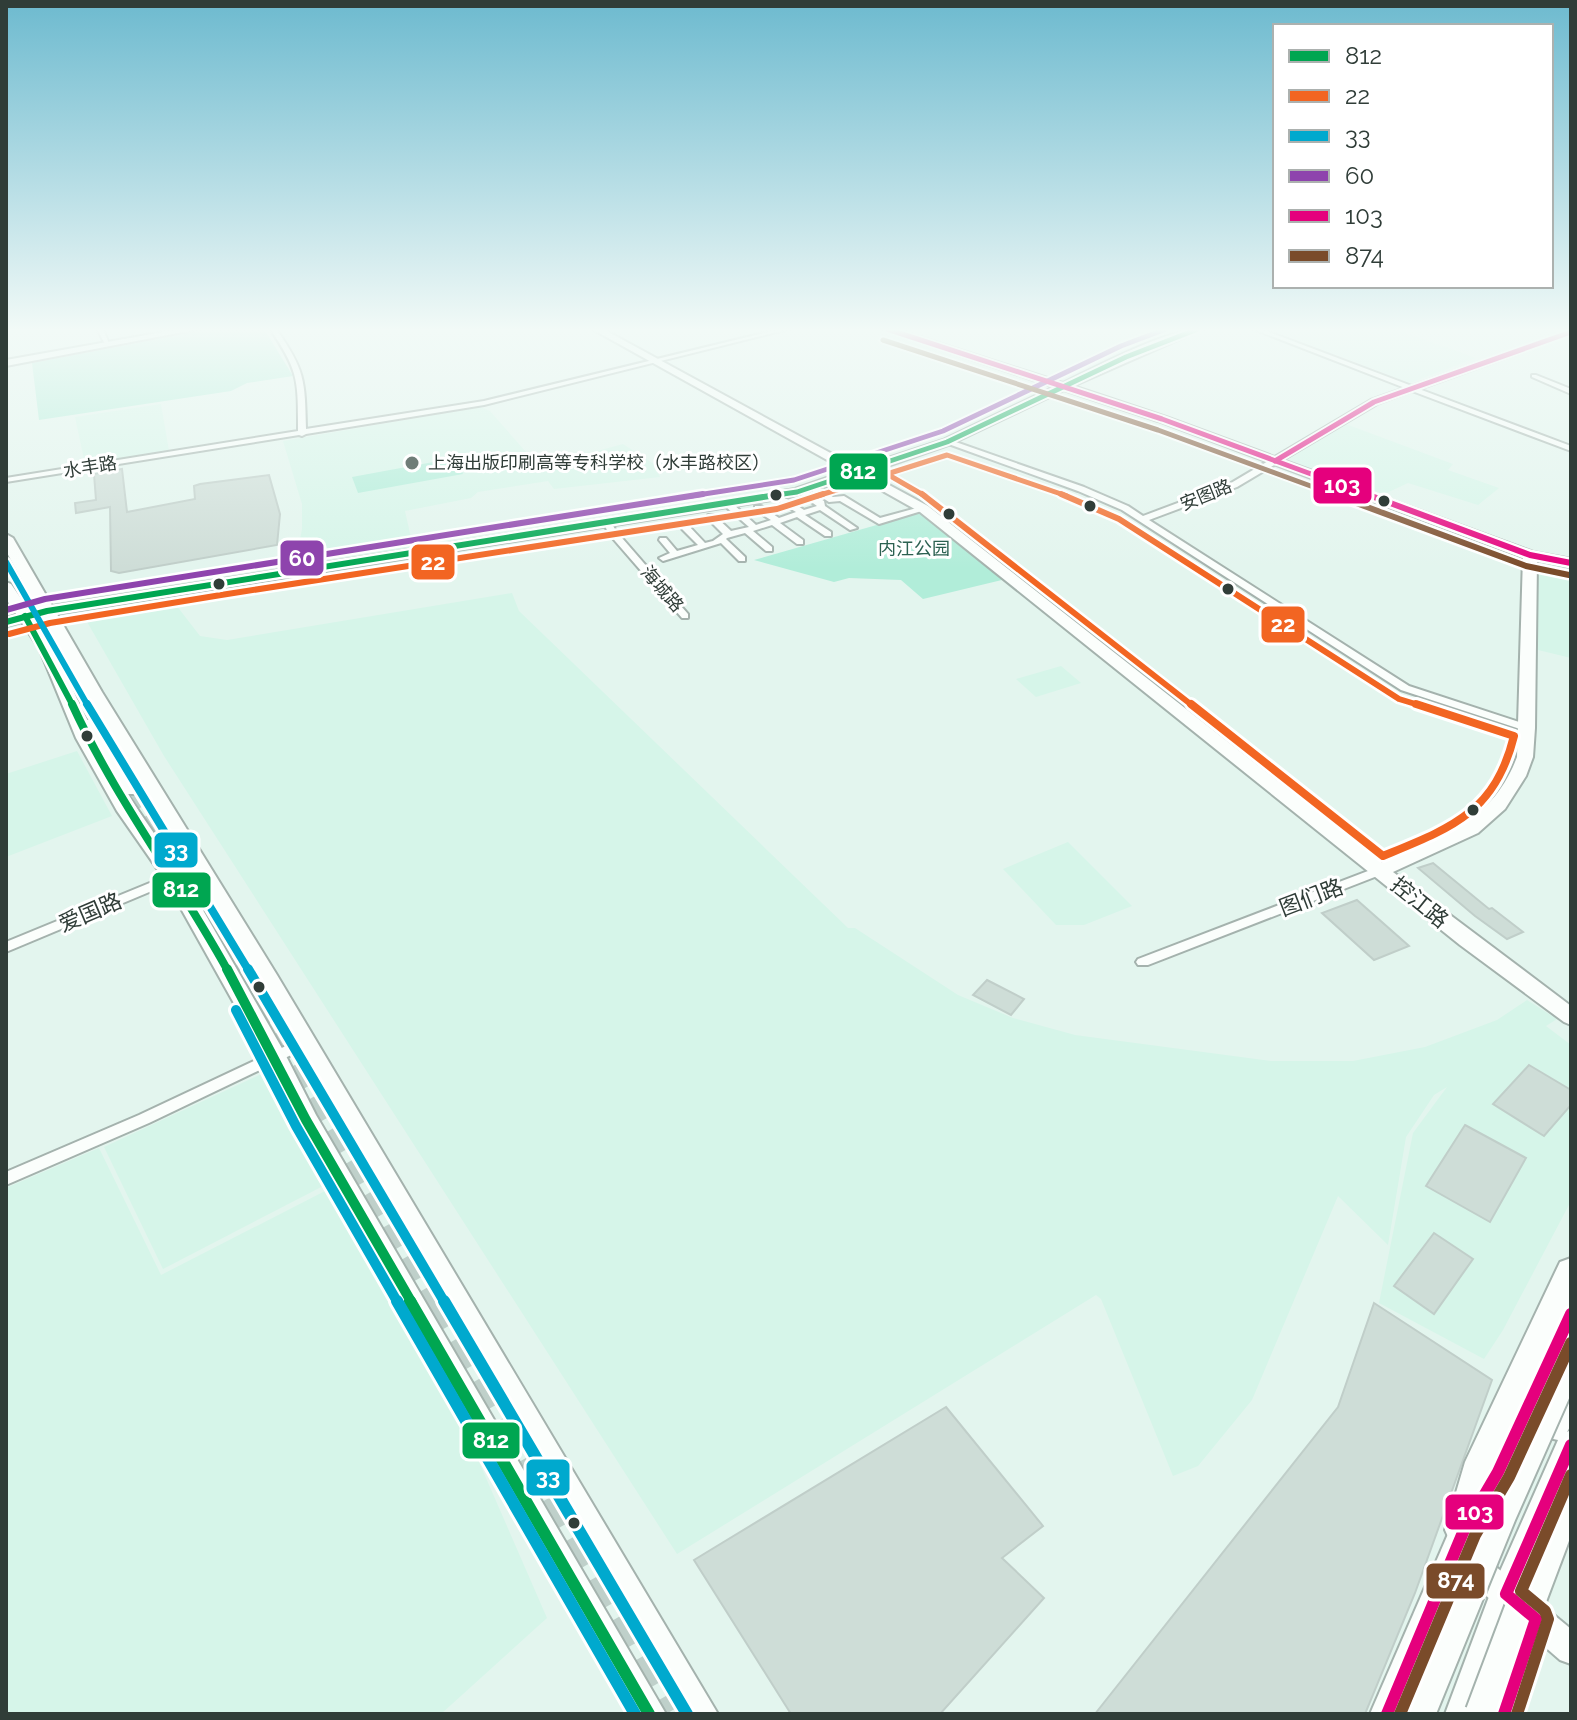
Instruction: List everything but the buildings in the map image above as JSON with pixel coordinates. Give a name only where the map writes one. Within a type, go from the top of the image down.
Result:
[{"type":"highway","points":[[1464,1530],[1483,1462],[1571,1272]]},
{"type":"highway","points":[[1416,1714],[1498,1513],[1571,1348]]},
{"type":"highway","points":[[1484,1714],[1571,1483]]},
{"type":"main road","points":[[6,538],[26,616],[141,789]]},
{"type":"main road","points":[[6,587],[141,789],[296,1037],[701,1714]]},
{"type":"main road","points":[[47,648],[85,738],[127,811],[174,877],[275,1056],[306,1120],[649,1714]]},
{"type":"main road","points":[[1387,1714],[1464,1530],[1498,1472],[1571,1314]]},
{"type":"main road","points":[[1462,1714],[1496,1585],[1544,1447],[1571,1395]]},
{"type":"main road","points":[[1431,1714],[1571,1445]]},
{"type":"main road","points":[[1504,1714],[1571,1528]]},
{"type":"main road","points":[[1416,1647],[1425,1714]]},
{"type":"street","points":[[302,434],[303,409]]},
{"type":"street","name":"水丰路","points":[[6,480],[446,409]]},
{"type":"street","name":"控江路","points":[[744,409],[924,509],[1529,988],[1571,1017]]},
{"type":"street","points":[[26,616],[809,490],[947,442],[1017,409]]},
{"type":"street","points":[[1127,409],[1530,555],[1571,563]]},
{"type":"street","name":"安图路","points":[[1145,518],[1234,485],[1359,409]]},
{"type":"street","points":[[1468,409],[1571,449]]},
{"type":"street","points":[[947,442],[1089,492],[1145,518],[1382,676],[1435,700],[1527,728]]},
{"type":"street","points":[[809,490],[821,507],[853,528]]},
{"type":"street","points":[[809,490],[832,500],[841,498],[879,521],[924,509]]},
{"type":"street","points":[[784,501],[828,534]]},
{"type":"street","points":[[729,505],[769,549]]},
{"type":"street","points":[[663,558],[821,507]]},
{"type":"street","points":[[758,508],[800,542]]},
{"type":"street","points":[[711,517],[742,559]]},
{"type":"street","name":"海城路","points":[[608,524],[685,616]]},
{"type":"street","points":[[685,527],[704,547]]},
{"type":"street","points":[[663,540],[676,555]]},
{"type":"street","name":"图们路","points":[[1143,962],[1381,870],[1451,840],[1487,817],[1518,776],[1525,757],[1530,555]]},
{"type":"street","name":"爱国路","points":[[6,947],[174,877]]},
{"type":"street","points":[[6,1179],[144,1119],[275,1056],[296,1037]]},
{"type":"street","points":[[1496,1585],[1571,1649]]},
{"type":"shaded area","points":[[126,409],[162,409],[169,451],[85,464],[75,417]]},
{"type":"shaded area","name":"上海出版印刷高等专科学校（水丰路校区）","points":[[467,409],[486,409],[532,459],[594,452],[623,444],[654,464],[660,477],[554,489],[548,481],[478,492],[471,498],[405,511],[413,547],[295,564],[302,529],[302,504],[283,441]]},
{"type":"shaded area","points":[[1343,423],[1453,464],[1448,470],[1499,488],[1478,505],[1408,483],[1378,497],[1279,460]]},
{"type":"shaded area","points":[[1535,562],[1571,566],[1571,658],[1534,649]]},
{"type":"shaded area","points":[[512,593],[519,611],[848,928],[855,928],[958,995],[1013,1018],[1075,1035],[1271,1061],[1353,1061],[1425,1047],[1497,1020],[1527,1000],[1557,1019],[1546,1026],[1571,1045],[1571,1201],[1503,1330],[1484,1359],[1379,1303],[1413,1133],[1447,1087],[1434,1095],[1406,1137],[1388,1245],[1338,1196],[1252,1400],[1198,1466],[1173,1476],[1101,1299],[1096,1295],[677,1554],[164,756],[86,620],[173,601],[200,636],[227,640]]},
{"type":"shaded area","points":[[1061,666],[1081,683],[1036,697],[1016,679]]},
{"type":"shaded area","points":[[77,751],[112,816],[6,857],[6,774]]},
{"type":"shaded area","points":[[1068,842],[1132,906],[1084,925],[1056,925],[1003,869]]},
{"type":"shaded area","points":[[270,1070],[327,1184],[163,1269],[104,1147]]},
{"type":"shaded area","points":[[99,1148],[161,1275],[327,1190],[466,1432],[547,1618],[441,1714],[6,1714],[6,1188]]},
{"type":"green space","points":[[38,409],[110,409],[39,420]]},
{"type":"green space","points":[[455,458],[463,474],[358,493],[352,477]]},
{"type":"green space","name":"内江公园","points":[[922,512],[1006,579],[923,599],[901,580],[849,578],[834,582],[754,560]]},
{"type":"tunnel","points":[[133,790],[240,971]]},
{"type":"tunnel","points":[[239,969],[431,1303]]},
{"type":"tunnel","points":[[430,1301],[666,1714]]},
{"type":"transit line","name":"60","points":[[6,610],[45,599],[794,480],[943,431],[989,409]]},
{"type":"transit line","name":"812","points":[[6,622],[47,611],[797,492],[947,442],[1016,409]]},
{"type":"transit line","name":"874","points":[[1095,409],[1526,566],[1569,575]]},
{"type":"transit line","name":"103","points":[[1132,409],[1530,555],[1571,563]]},
{"type":"transit line","name":"103","points":[[1275,461],[1362,409]]},
{"type":"transit line","name":"22","points":[[947,455],[1077,500],[1119,519],[1399,699],[1514,736],[1508,762],[1497,783],[1484,801],[1468,815],[1449,827],[1383,856],[931,500],[887,474],[947,455]]},
{"type":"transit line","name":"22","points":[[9,634],[50,623],[221,595],[777,509],[856,484]]},
{"type":"transit line","name":"33","points":[[6,562],[83,698],[259,987],[687,1714]]},
{"type":"transit line","name":"812","points":[[25,616],[49,656],[111,783],[210,938],[306,1120],[649,1714]]},
{"type":"transit line","name":"33","points":[[236,1010],[296,1126],[635,1714]]},
{"type":"transit line","name":"103","points":[[1387,1714],[1464,1530],[1498,1472],[1571,1314]]},
{"type":"transit line","name":"874","points":[[1400,1714],[1475,1535],[1509,1477],[1571,1343]]},
{"type":"transit line","name":"103","points":[[1504,1714],[1536,1619],[1506,1594],[1571,1445]]},
{"type":"transit line","name":"874","points":[[1517,1714],[1548,1619],[1545,1611],[1521,1591],[1571,1475]]},
{"type":"place","name":"上海出版印刷高等专科学校（水丰路校区）","points":[[412,463]]}]
